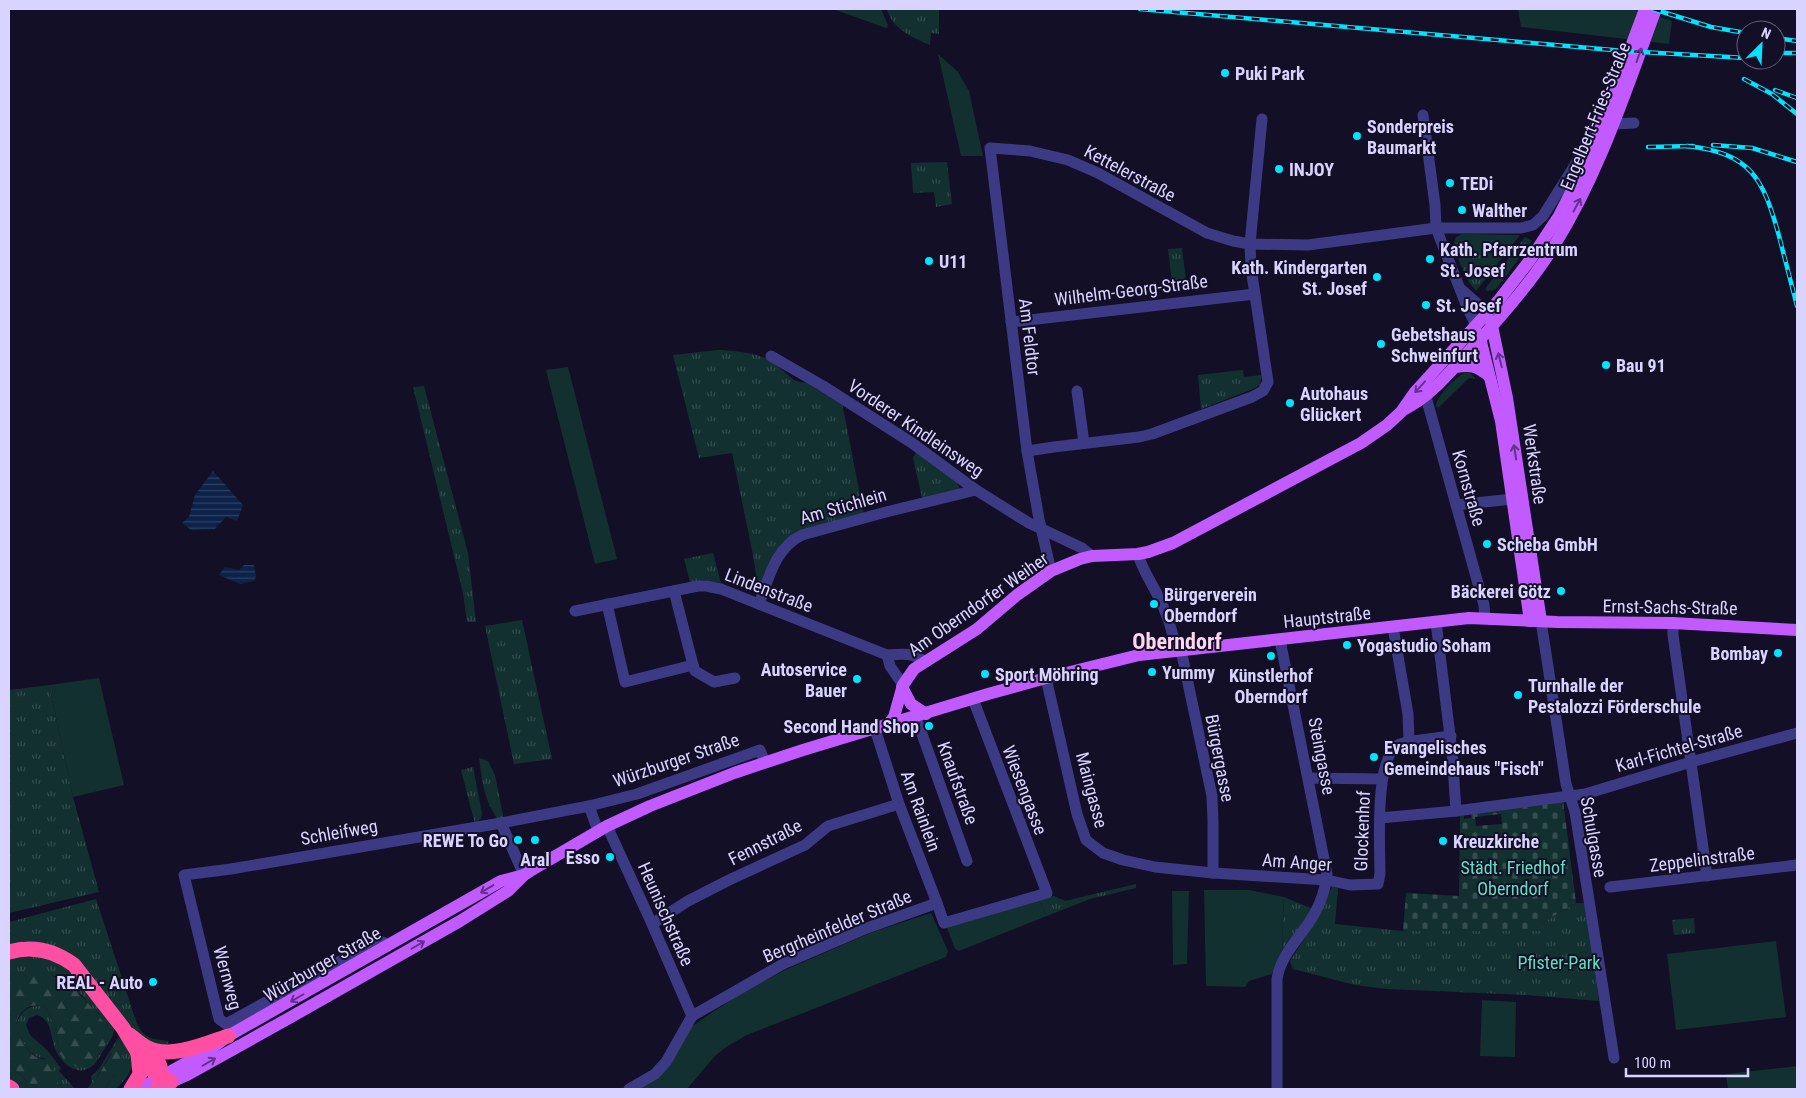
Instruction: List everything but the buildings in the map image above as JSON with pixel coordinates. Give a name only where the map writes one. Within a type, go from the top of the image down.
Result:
[{"type":"highway","points":[[9,952],[29,949],[42,950],[65,958],[83,974],[142,1051],[160,1063],[161,1084]]},
{"type":"highway","points":[[142,1051],[176,1051],[228,1036]]},
{"type":"highway","points":[[131,1089],[140,1074],[142,1051]]},
{"type":"main road","name":"Engelbert-Fries-Straße","points":[[1138,554],[1173,543],[1360,443],[1387,425],[1401,412],[1426,397],[1494,326],[1524,289],[1548,245],[1591,153],[1645,9]]},
{"type":"main road","name":"Engelbert-Fries-Straße","points":[[1401,412],[1415,392],[1488,313],[1515,279],[1548,245],[1579,202],[1600,158],[1656,9]]},
{"type":"main road","name":"Werkstraße","points":[[1488,313],[1494,326],[1510,413],[1535,621]]},
{"type":"main road","name":"Werkstraße","points":[[1476,325],[1501,421],[1535,621]]},
{"type":"main road","points":[[1454,367],[1474,366],[1489,376]]},
{"type":"main road","points":[[1092,556],[1138,554]]},
{"type":"main road","name":"Am Oberndorfer Weiher","points":[[881,727],[894,717],[903,686],[910,674],[924,662],[977,629],[1017,595],[1051,572],[1080,558],[1092,556]]},
{"type":"main road","name":"Hauptstraße","points":[[881,727],[1046,678],[1120,659],[1178,650],[1464,618],[1535,621]]},
{"type":"main road","name":"Ernst-Sachs-Straße","points":[[1535,621],[1673,623],[1797,630]]},
{"type":"main road","points":[[903,686],[911,704],[921,715]]},
{"type":"main road","name":"Würzburger Straße","points":[[139,1089],[161,1084],[246,1042],[346,987],[508,891],[524,875],[603,829],[697,787],[766,762],[881,727]]},
{"type":"main road","name":"Würzburger Straße","points":[[161,1084],[228,1036],[501,881],[524,875]]},
{"type":"main road","points":[[387,947],[394,959]]},
{"type":"street","points":[[1423,115],[1436,205],[1436,228],[1476,325]]},
{"type":"street","points":[[1027,452],[1139,438],[1252,397],[1263,391],[1268,382],[1255,294],[1250,244],[1262,119]]},
{"type":"street","name":"Kettelerstraße","points":[[990,148],[1048,154],[1074,162],[1098,173],[1207,233],[1233,241],[1250,244],[1308,245],[1436,228],[1522,228],[1533,225],[1544,216],[1557,197],[1597,121],[1614,124],[1634,123]]},
{"type":"street","name":"Am Feldtor","points":[[990,148],[1027,452],[1051,572]]},
{"type":"street","points":[[1462,290],[1488,313]]},
{"type":"street","name":"Wilhelm-Georg-Straße","points":[[1011,322],[1255,294]]},
{"type":"street","name":"Vorderer Kindleinsweg","points":[[771,356],[824,386],[912,443],[976,490],[1041,529]]},
{"type":"street","points":[[1077,392],[1084,444]]},
{"type":"street","name":"Kornstraße","points":[[1426,397],[1484,605],[1485,618]]},
{"type":"street","name":"Am Stichlein","points":[[759,604],[781,552],[792,540],[815,531],[877,514],[976,490]]},
{"type":"street","points":[[1456,505],[1513,499]]},
{"type":"street","points":[[1041,529],[1082,548],[1092,556]]},
{"type":"street","points":[[1138,554],[1141,565],[1167,617],[1178,650]]},
{"type":"street","name":"Lindenstraße","points":[[575,611],[706,586],[721,589],[887,654],[904,653],[920,658],[924,662]]},
{"type":"street","points":[[674,591],[695,671],[714,682],[735,678]]},
{"type":"street","points":[[608,604],[625,682],[693,665]]},
{"type":"street","name":"Schulgasse","points":[[1535,621],[1566,784],[1575,812],[1614,1058]]},
{"type":"street","points":[[1436,622],[1452,743],[1456,811]]},
{"type":"street","points":[[1673,623],[1673,635],[1706,876]]},
{"type":"street","points":[[1393,627],[1408,714],[1409,742],[1452,743]]},
{"type":"street","name":"Steingasse","points":[[1280,640],[1326,863],[1327,880]]},
{"type":"street","name":"Bürgergasse","points":[[1178,650],[1212,796],[1214,821],[1213,874]]},
{"type":"street","points":[[887,654],[890,666],[903,686]]},
{"type":"street","name":"Maingasse","points":[[1046,678],[1077,814],[1086,840],[1103,853],[1123,860],[1213,874]]},
{"type":"street","name":"Wiesengasse","points":[[973,699],[1047,893]]},
{"type":"street","name":"Knaufstraße","points":[[921,715],[967,861]]},
{"type":"street","name":"Am Rainlein","points":[[881,727],[899,804],[936,903]]},
{"type":"street","name":"Karl-Fichtel-Straße","points":[[1380,818],[1456,811],[1586,794],[1691,762],[1797,733]]},
{"type":"street","name":"Glockenhof","points":[[1378,884],[1380,874],[1382,779],[1392,751],[1398,744],[1409,742]]},
{"type":"street","name":"Würzburger Straße","points":[[589,806],[637,794],[760,750],[766,762]]},
{"type":"street","name":"Glockenhof","points":[[1309,778],[1382,779]]},
{"type":"street","name":"Fennstraße","points":[[652,924],[688,901],[804,845],[828,826],[899,804]]},
{"type":"street","points":[[589,806],[603,829]]},
{"type":"street","name":"Schleifweg","points":[[184,875],[231,869],[501,823],[589,806]]},
{"type":"street","points":[[501,823],[524,875]]},
{"type":"street","name":"Heunischstraße","points":[[603,829],[652,924],[692,1016]]},
{"type":"street","name":"Zeppelinstraße","points":[[1610,888],[1797,865]]},
{"type":"street","name":"Am Anger","points":[[1213,874],[1327,880],[1350,885],[1378,884]]},
{"type":"street","name":"Wernweg","points":[[184,875],[219,1019],[226,1024],[373,942],[383,942],[387,947]]},
{"type":"street","points":[[1277,1089],[1277,978],[1279,968],[1292,945],[1318,909],[1324,895],[1327,880]]},
{"type":"street","name":"Bergrheinfelder Straße","points":[[692,1016],[783,964],[867,928],[936,903],[944,924],[1047,893]]},
{"type":"street","points":[[629,1089],[655,1074],[666,1062],[692,1016]]},
{"type":"green space","points":[[833,9],[881,9],[888,25],[887,28],[883,27]]},
{"type":"green space","points":[[887,9],[939,9],[939,34],[931,33],[930,45],[916,39],[904,32],[893,22]]},
{"type":"green space","points":[[1518,9],[1637,9],[1672,21],[1669,44],[1521,27]]},
{"type":"green space","points":[[938,54],[958,72],[969,91],[983,156],[961,156]]},
{"type":"green space","points":[[947,162],[952,204],[936,207],[934,192],[913,193],[911,163]]},
{"type":"green space","points":[[1462,234],[1520,235],[1476,291],[1469,282],[1458,259],[1465,256],[1462,247],[1455,249],[1453,246],[1456,237]]},
{"type":"green space","points":[[1525,237],[1532,241],[1498,287],[1487,291],[1485,289]]},
{"type":"green space","points":[[1182,248],[1187,289],[1173,291],[1168,249]]},
{"type":"green space","points":[[718,350],[744,352],[763,357],[774,363],[792,379],[809,382],[842,403],[864,515],[817,526],[794,535],[785,541],[772,559],[759,592],[732,453],[699,458],[673,355]]},
{"type":"green space","points":[[568,367],[617,559],[595,564],[546,370]]},
{"type":"green space","points":[[1243,370],[1244,377],[1262,375],[1260,385],[1201,409],[1198,375]]},
{"type":"green space","points":[[1465,373],[1470,373],[1476,379],[1469,378],[1438,408],[1436,406],[1437,402],[1443,392],[1456,378]]},
{"type":"green space","points":[[424,386],[468,553],[476,622],[467,622],[463,593],[413,387]]},
{"type":"green space","points":[[917,451],[955,479],[960,489],[923,502],[913,458]]},
{"type":"green space","points":[[824,502],[828,524],[800,531],[795,509]]},
{"type":"green space","points":[[713,553],[721,583],[705,580],[690,582],[684,559]]},
{"type":"green space","points":[[522,620],[552,759],[514,764],[485,626]]},
{"type":"green space","points":[[99,678],[124,785],[73,797],[49,685]]},
{"type":"green space","points":[[49,685],[73,797],[99,892],[9,913],[9,690]]},
{"type":"green space","points":[[479,758],[488,761],[495,775],[504,820],[499,821],[487,798]]},
{"type":"green space","points":[[473,767],[482,813],[481,818],[475,824],[461,770]]},
{"type":"green space","name":"Städt. Friedhof Oberndorf","points":[[1563,800],[1576,903],[1542,923],[1543,931],[1403,931],[1406,893],[1459,896],[1460,816],[1464,815],[1464,819],[1471,818],[1471,813]],"holes":[[[1501,814],[1502,824],[1476,826],[1475,817]]]},
{"type":"green space","points":[[1136,884],[1136,888],[1090,899],[1047,916],[1038,898],[1054,896],[1065,901]]},
{"type":"green space","name":"Pfister-Park","points":[[1332,887],[1338,888],[1335,924],[1403,931],[1543,931],[1542,923],[1576,903],[1585,903],[1599,1001],[1526,995],[1387,989],[1355,985],[1293,969],[1290,961],[1306,936]]},
{"type":"green space","points":[[1204,890],[1249,890],[1284,897],[1282,951],[1272,974],[1249,981],[1245,987],[1206,986]]},
{"type":"green space","points":[[1172,891],[1189,891],[1187,964],[1173,965]]},
{"type":"green space","points":[[1284,897],[1313,909],[1282,951]]},
{"type":"green space","points":[[1038,898],[1047,916],[959,951],[955,949],[946,925]]},
{"type":"green space","points":[[96,899],[137,1024],[146,1035],[158,1040],[169,1041],[166,1047],[153,1044],[140,1037],[88,971],[9,945],[9,922]]},
{"type":"green space","points":[[931,913],[948,951],[946,957],[747,1035],[715,1056],[687,1089],[630,1089],[655,1074],[685,1031],[741,993],[785,970],[870,933]]},
{"type":"green space","points":[[1694,918],[1695,933],[1674,935],[1672,920]]},
{"type":"green space","points":[[1776,941],[1786,1017],[1676,1030],[1667,954]]},
{"type":"green space","points":[[35,953],[62,965],[72,974],[114,1027],[114,1033],[97,1061],[86,1070],[80,1070],[70,1067],[59,1056],[46,1021],[37,1015],[29,1018],[26,1025],[30,1035],[47,1050],[61,1068],[59,1071],[75,1089],[64,1089],[55,1081],[52,1067],[44,1058],[34,1055],[26,1047],[16,1027],[17,1021],[26,1009],[30,1007],[46,1007],[56,1030],[59,1053],[85,1067],[98,1056],[110,1031],[82,995],[55,976],[22,970],[9,976],[9,956]]},
{"type":"green space","points":[[22,970],[51,975],[74,988],[110,1031],[110,1038],[93,1063],[78,1068],[65,1060],[59,1053],[56,1030],[46,1007],[32,1006],[20,1014],[17,1027],[25,1045],[34,1056],[49,1062],[56,1079],[64,1089],[39,1089],[29,1083],[9,1064],[9,976]]},
{"type":"green space","points":[[1482,1000],[1516,1002],[1515,1057],[1480,1056]]},
{"type":"green space","points":[[118,1038],[122,1039],[134,1058],[128,1075],[115,1089],[104,1089],[115,1074],[111,1053],[90,1089],[87,1089],[92,1082],[91,1076],[99,1069]]},
{"type":"green space","points":[[113,1051],[119,1052],[123,1058],[115,1074],[104,1089],[90,1089]]},
{"type":"green space","points":[[9,1064],[29,1083],[39,1089],[21,1089],[9,1080]]},
{"type":"green space","points":[[1797,1066],[1797,1089],[1728,1089],[1726,1074]]},
{"type":"water","points":[[213,471],[243,505],[237,521],[226,517],[215,529],[191,530],[182,523],[189,517],[195,495]]},
{"type":"water","points":[[244,565],[254,565],[256,577],[254,581],[240,584],[219,575],[225,567],[239,570]]},
{"type":"railway","points":[[1140,9],[1624,51],[1736,57]]},
{"type":"railway","points":[[1653,9],[1711,27],[1736,31]]},
{"type":"railway","points":[[1786,39],[1797,41]]},
{"type":"railway","points":[[1786,53],[1797,53]]},
{"type":"railway","points":[[1744,79],[1772,94],[1797,114]]},
{"type":"railway","points":[[1775,90],[1797,98]]},
{"type":"railway","points":[[1713,145],[1752,148],[1797,162]]},
{"type":"railway","points":[[1687,146],[1709,149],[1740,162],[1760,184],[1773,216],[1797,306]]},
{"type":"railway","points":[[1648,147],[1693,146]]},
{"type":"place","name":"Puki Park","points":[[1225,73]]},
{"type":"place","name":"Sonderpreis Baumarkt","points":[[1357,136]]},
{"type":"place","name":"INJOY","points":[[1279,169]]},
{"type":"place","name":"TEDi","points":[[1450,183]]},
{"type":"place","name":"Walther","points":[[1462,210]]},
{"type":"place","name":"Kath. Pfarrzentrum St. Josef","points":[[1430,259]]},
{"type":"place","name":"U11","points":[[929,261]]},
{"type":"place","name":"Kath. Kindergarten St. Josef","points":[[1377,277]]},
{"type":"place","name":"St. Josef","points":[[1426,305]]},
{"type":"place","name":"Gebetshaus Schweinfurt","points":[[1381,344]]},
{"type":"place","name":"Bau 91","points":[[1606,365]]},
{"type":"place","name":"Autohaus Glückert","points":[[1290,403]]},
{"type":"place","name":"Scheba GmbH","points":[[1487,544]]},
{"type":"place","name":"Bäckerei Götz","points":[[1561,591]]},
{"type":"place","name":"Bürgerverein Oberndorf","points":[[1154,604]]},
{"type":"place","name":"Yogastudio Soham","points":[[1347,645]]},
{"type":"place","name":"Bombay","points":[[1778,653]]},
{"type":"place","name":"Künstlerhof Oberndorf","points":[[1271,656]]},
{"type":"place","name":"Yummy","points":[[1152,672]]},
{"type":"place","name":"Sport Möhring","points":[[985,674]]},
{"type":"place","name":"Autoservice Bauer","points":[[857,679]]},
{"type":"place","name":"Turnhalle der Pestalozzi Förderschule","points":[[1518,695]]},
{"type":"place","name":"Second Hand Shop","points":[[929,726]]},
{"type":"place","name":"Evangelisches Gemeindehaus \"Fisch\"","points":[[1374,757]]},
{"type":"place","name":"REWE To Go","points":[[518,840]]},
{"type":"place","name":"Aral","points":[[535,840]]},
{"type":"place","name":"Kreuzkirche","points":[[1443,841]]},
{"type":"place","name":"Esso","points":[[610,857]]},
{"type":"place","name":"REAL - Auto","points":[[153,982]]},
{"type":"district","name":"Oberndorf","points":[[1177,641]]}]
